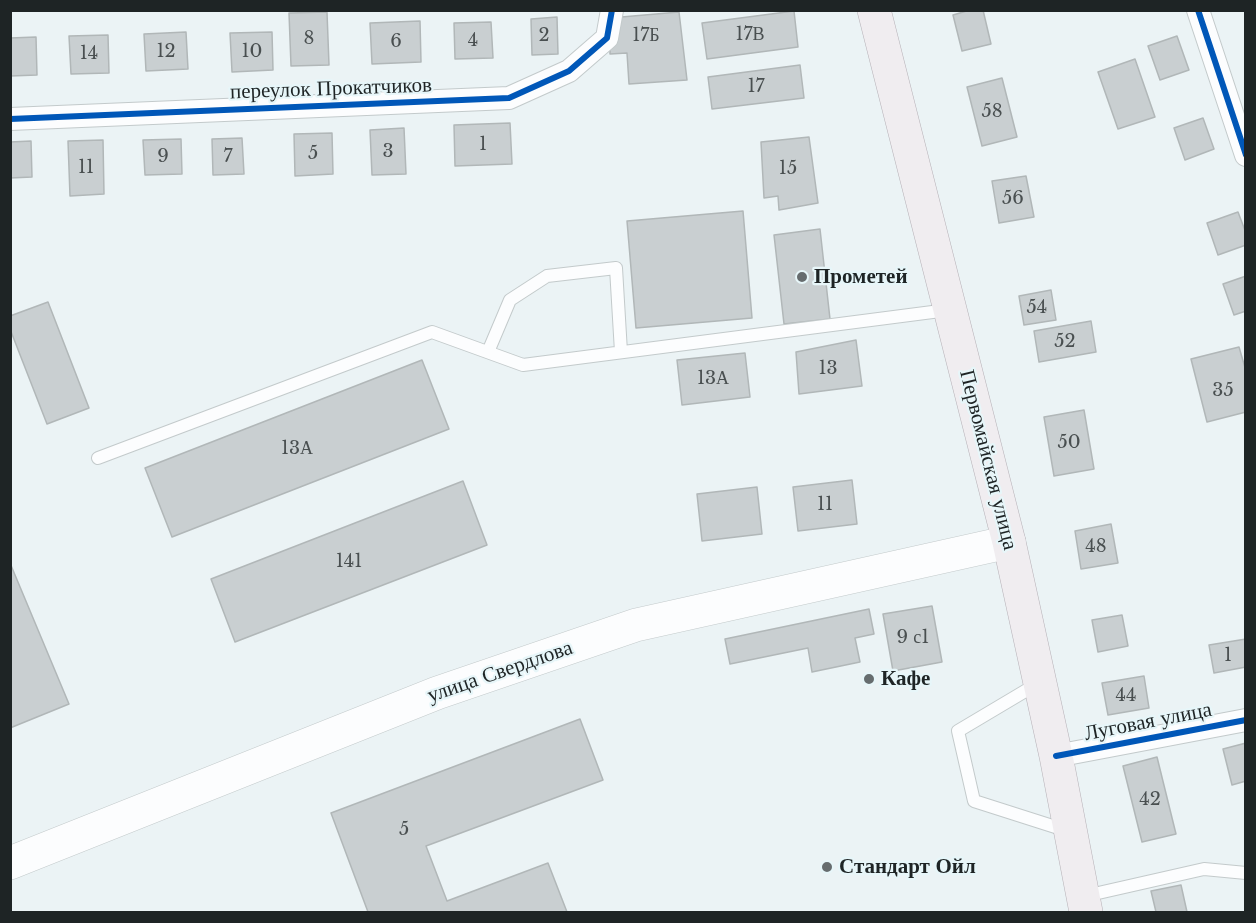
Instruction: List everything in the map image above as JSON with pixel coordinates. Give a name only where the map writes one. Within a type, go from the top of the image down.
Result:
[{"type":"main road","name":"Первомайская улица","points":[[874,10],[1009,542],[1041,682],[1085,904]]},
{"type":"main road","name":"улица Свердлова","points":[[10,863],[437,693],[636,625],[1009,542]]},
{"type":"street","name":"переулок Прокатчиков","points":[[10,119],[509,98],[570,71],[607,38],[612,10]]},
{"type":"street","points":[[1198,10],[1245,155]]},
{"type":"street","name":"Луговая улица","points":[[1056,756],[1245,720]]},
{"type":"lane","points":[[488,352],[510,300],[547,276],[616,268],[621,352]]},
{"type":"lane","points":[[98,458],[432,332],[524,365],[949,310]]},
{"type":"lane","points":[[1041,682],[958,731],[974,801],[1071,832]]},
{"type":"lane","points":[[1085,904],[1204,869],[1245,873]]},
{"type":"building","points":[[970,10],[983,10],[991,44],[962,51],[953,15]]},
{"type":"building","points":[[794,11],[798,47],[707,59],[702,23]]},
{"type":"building","points":[[327,12],[329,65],[291,66],[289,13]]},
{"type":"building","points":[[679,12],[687,80],[629,84],[627,53],[610,54],[610,18]]},
{"type":"building","points":[[557,17],[558,54],[532,55],[531,19]]},
{"type":"building","points":[[420,21],[421,62],[372,64],[370,23]]},
{"type":"building","points":[[491,22],[493,58],[455,59],[454,23]]},
{"type":"building","points":[[186,32],[188,69],[146,71],[144,34]]},
{"type":"building","points":[[272,32],[273,70],[232,72],[230,33]]},
{"type":"building","points":[[108,35],[109,73],[71,74],[69,36]]},
{"type":"building","points":[[1177,36],[1189,70],[1160,80],[1148,46]]},
{"type":"building","points":[[36,37],[37,75],[10,76],[10,38]]},
{"type":"building","points":[[1135,59],[1155,117],[1118,129],[1098,72]]},
{"type":"building","points":[[800,65],[804,98],[712,109],[708,77]]},
{"type":"building","points":[[1002,78],[1017,137],[982,146],[967,87]]},
{"type":"building","points":[[1203,118],[1214,149],[1185,160],[1174,128]]},
{"type":"building","points":[[510,123],[512,164],[455,166],[454,125]]},
{"type":"building","points":[[404,128],[406,174],[372,175],[370,130]]},
{"type":"building","points":[[332,133],[333,174],[295,176],[294,134]]},
{"type":"building","points":[[809,137],[818,203],[779,210],[778,196],[764,198],[761,142]]},
{"type":"building","points":[[242,138],[244,174],[213,175],[212,139]]},
{"type":"building","points":[[181,139],[182,174],[145,175],[143,140]]},
{"type":"building","points":[[103,140],[104,194],[70,196],[68,141]]},
{"type":"building","points":[[31,141],[32,177],[10,178],[10,142]]},
{"type":"building","points":[[1026,176],[1034,217],[999,223],[992,181]]},
{"type":"building","points":[[743,211],[752,318],[636,328],[627,221]]},
{"type":"building","points":[[1238,212],[1246,233],[1246,245],[1218,255],[1207,223]]},
{"type":"building","name":"Прометей","points":[[820,229],[830,319],[784,324],[774,235]]},
{"type":"building","points":[[1246,276],[1246,311],[1234,315],[1223,284]]},
{"type":"building","points":[[1051,290],[1056,320],[1024,325],[1019,296]]},
{"type":"building","points":[[48,302],[89,408],[47,424],[10,329],[10,316]]},
{"type":"building","points":[[1091,321],[1096,352],[1039,362],[1034,331]]},
{"type":"building","points":[[856,340],[862,386],[799,394],[796,352]]},
{"type":"building","points":[[1239,347],[1246,371],[1246,412],[1207,422],[1191,359]]},
{"type":"building","points":[[745,353],[750,397],[682,405],[677,360]]},
{"type":"building","points":[[422,360],[449,429],[172,537],[145,468]]},
{"type":"building","points":[[1084,410],[1094,469],[1054,476],[1044,417]]},
{"type":"building","points":[[852,480],[857,524],[798,531],[793,487]]},
{"type":"building","points":[[463,481],[487,545],[235,642],[211,579]]},
{"type":"building","points":[[757,487],[762,534],[702,541],[697,494]]},
{"type":"building","points":[[1111,524],[1118,563],[1081,569],[1075,531]]},
{"type":"building","points":[[10,563],[69,704],[10,728]]},
{"type":"building","points":[[932,606],[942,662],[893,671],[883,614]]},
{"type":"building","points":[[869,609],[874,634],[855,638],[860,662],[812,672],[808,648],[730,664],[725,639]]},
{"type":"building","points":[[1122,615],[1128,646],[1098,652],[1092,620]]},
{"type":"building","points":[[1246,639],[1246,667],[1214,673],[1209,645]]},
{"type":"building","points":[[1144,676],[1149,708],[1108,715],[1102,683]]},
{"type":"building","points":[[580,719],[603,780],[426,846],[447,901],[548,863],[567,912],[368,912],[331,813]]},
{"type":"building","points":[[1246,743],[1246,781],[1232,785],[1223,749]]},
{"type":"building","points":[[1157,757],[1176,834],[1142,842],[1123,766]]},
{"type":"building","points":[[1181,885],[1187,912],[1156,912],[1151,891]]},
{"type":"cycle path","points":[[10,119],[509,98],[569,71],[607,38],[612,10]]},
{"type":"cycle path","points":[[1198,10],[1246,155]]},
{"type":"cycle path","points":[[1056,756],[1246,720]]},
{"type":"place","name":"Прометей","points":[[802,277]]},
{"type":"place","name":"Кафе","points":[[869,679]]},
{"type":"place","name":"Стандарт Ойл","points":[[827,867]]}]
